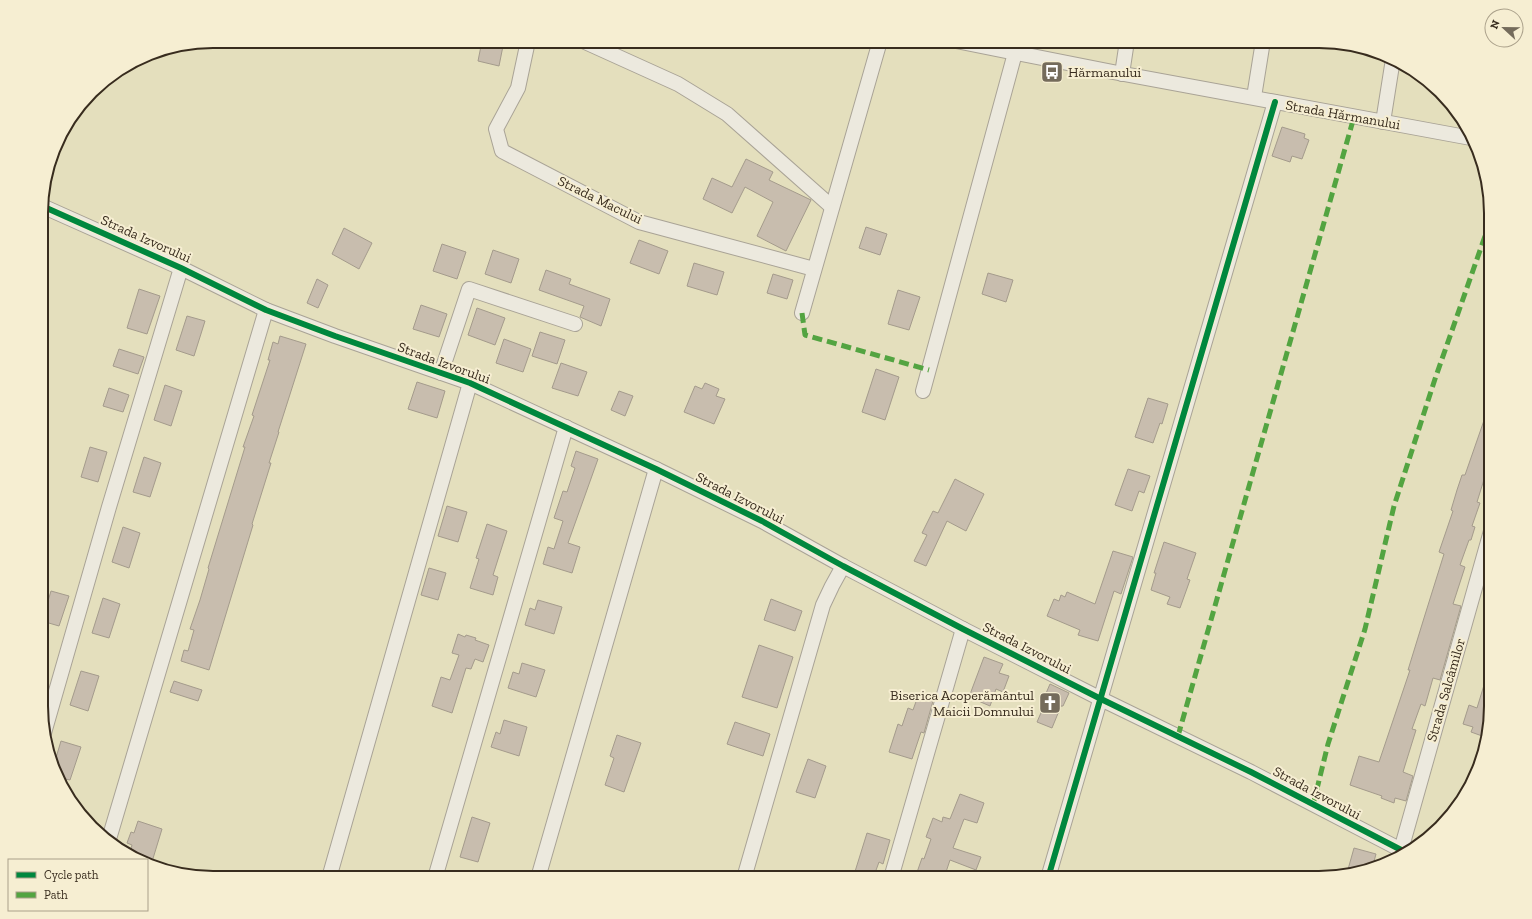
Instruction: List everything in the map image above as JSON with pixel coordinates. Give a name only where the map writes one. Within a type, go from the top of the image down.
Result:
[{"type":"street","name":"Strada Macului","points":[[527,48],[518,88],[496,129],[502,151],[639,222],[814,269]]},
{"type":"street","points":[[598,48],[678,84],[727,114],[832,207]]},
{"type":"street","points":[[802,313],[878,48]]},
{"type":"street","name":"Strada Hărmanului","points":[[990,48],[1122,74],[1466,137]]},
{"type":"street","points":[[1122,74],[1126,48]]},
{"type":"street","points":[[1254,98],[1262,48]]},
{"type":"street","points":[[923,391],[1015,53]]},
{"type":"street","points":[[1383,122],[1391,65]]},
{"type":"street","points":[[1050,871],[1275,102]]},
{"type":"street","name":"Strada Izvorului","points":[[48,209],[181,268],[266,310],[335,336],[470,383],[656,469],[762,521],[843,566],[963,629],[1101,699],[1251,772],[1400,850]]},
{"type":"street","points":[[48,719],[111,500],[181,268]]},
{"type":"street","points":[[441,373],[469,289],[575,324]]},
{"type":"street","points":[[110,835],[266,310]]},
{"type":"street","points":[[331,871],[470,383]]},
{"type":"street","points":[[437,871],[566,427]]},
{"type":"street","points":[[540,871],[656,469]]},
{"type":"street","name":"Strada Salcâmilor","points":[[1405,847],[1484,557]]},
{"type":"street","points":[[746,871],[823,605],[843,566]]},
{"type":"street","points":[[893,871],[963,629]]},
{"type":"shaded area","points":[[1330,48],[1352,51],[1372,57],[1402,70],[1420,82],[1436,96],[1450,112],[1462,130],[1475,160],[1481,180],[1484,202],[1484,717],[1481,739],[1475,759],[1462,789],[1450,807],[1436,823],[1420,837],[1402,849],[1372,862],[1352,868],[1330,871],[202,871],[180,868],[160,862],[130,849],[112,837],[96,823],[82,807],[65,779],[57,759],[49,728],[48,202],[51,180],[65,140],[82,112],[96,96],[112,82],[140,65],[160,57],[191,49]]},
{"type":"building","points":[[481,48],[503,48],[499,66],[478,61]]},
{"type":"building","points":[[1282,127],[1305,134],[1304,138],[1309,140],[1302,159],[1292,156],[1290,162],[1272,156]]},
{"type":"building","points":[[746,159],[773,172],[769,180],[811,200],[786,251],[757,236],[773,202],[745,187],[732,213],[703,199],[712,178],[732,187]]},
{"type":"building","points":[[866,227],[887,234],[880,255],[859,248]]},
{"type":"building","points":[[344,228],[372,243],[359,269],[332,254]]},
{"type":"building","points":[[639,240],[668,251],[659,274],[630,263]]},
{"type":"building","points":[[442,244],[466,252],[457,279],[433,271]]},
{"type":"building","points":[[493,250],[519,259],[511,283],[485,274]]},
{"type":"building","points":[[694,263],[724,272],[717,295],[687,286]]},
{"type":"building","points":[[546,270],[571,279],[569,284],[610,299],[601,326],[580,317],[584,306],[539,290]]},
{"type":"building","points":[[988,273],[1013,280],[1006,302],[982,294]]},
{"type":"building","points":[[773,274],[793,280],[787,299],[767,293]]},
{"type":"building","points":[[317,279],[328,285],[318,308],[307,303]]},
{"type":"building","points":[[139,289],[160,296],[147,334],[127,328]]},
{"type":"building","points":[[898,290],[920,297],[909,330],[888,324]]},
{"type":"building","points":[[421,305],[447,314],[439,337],[413,329]]},
{"type":"building","points":[[477,308],[505,318],[495,345],[468,335]]},
{"type":"building","points":[[187,316],[205,321],[194,356],[176,350]]},
{"type":"building","points":[[540,332],[565,340],[557,364],[532,356]]},
{"type":"building","points":[[280,336],[306,344],[278,432],[269,463],[271,463],[209,670],[181,661],[184,650],[188,651],[194,630],[190,629],[245,447],[243,447],[254,416],[252,415],[270,360],[268,360],[273,342],[278,344]]},
{"type":"building","points":[[504,339],[531,349],[523,372],[496,363]]},
{"type":"building","points":[[119,349],[144,357],[138,374],[113,366]]},
{"type":"building","points":[[561,363],[587,372],[578,396],[552,388]]},
{"type":"building","points":[[876,369],[899,377],[885,420],[862,412]]},
{"type":"building","points":[[417,382],[445,391],[437,418],[408,409]]},
{"type":"building","points":[[705,383],[719,389],[716,396],[725,399],[714,424],[684,412],[695,386],[702,389]]},
{"type":"building","points":[[165,385],[182,391],[171,426],[154,420]]},
{"type":"building","points":[[109,388],[129,395],[123,412],[103,406]]},
{"type":"building","points":[[619,391],[633,396],[625,416],[611,410]]},
{"type":"building","points":[[1148,398],[1168,404],[1162,424],[1160,423],[1153,443],[1135,437]]},
{"type":"building","points":[[1484,420],[1484,480],[1477,502],[1480,503],[1472,526],[1475,527],[1460,565],[1465,567],[1453,604],[1461,606],[1440,680],[1433,678],[1425,706],[1421,704],[1412,729],[1416,730],[1403,772],[1413,776],[1406,801],[1395,798],[1394,803],[1381,798],[1382,796],[1350,785],[1359,756],[1379,762],[1410,670],[1408,670],[1444,554],[1439,552],[1453,511],[1451,510],[1462,475],[1465,475]]},
{"type":"building","points":[[90,447],[107,452],[98,482],[81,477]]},
{"type":"building","points":[[576,451],[598,459],[568,543],[580,547],[572,573],[543,564],[548,547],[554,549],[563,521],[554,518],[563,491],[567,492],[575,468],[571,466]]},
{"type":"building","points":[[144,457],[161,463],[150,497],[133,492]]},
{"type":"building","points":[[1128,469],[1150,476],[1144,493],[1139,491],[1132,511],[1115,505]]},
{"type":"building","points":[[955,479],[984,494],[966,531],[947,521],[926,566],[914,561],[927,535],[922,533],[933,511],[938,513]]},
{"type":"building","points":[[447,506],[467,512],[458,542],[438,536]]},
{"type":"building","points":[[487,524],[507,531],[493,575],[498,577],[493,595],[470,588],[479,559],[476,558]]},
{"type":"building","points":[[123,527],[140,533],[129,568],[112,562]]},
{"type":"building","points":[[1164,542],[1196,553],[1187,579],[1190,580],[1180,608],[1167,604],[1170,597],[1151,590],[1156,573],[1154,573]]},
{"type":"building","points":[[1113,551],[1133,557],[1121,594],[1114,591],[1098,641],[1078,635],[1080,630],[1047,616],[1054,599],[1059,601],[1061,595],[1065,597],[1067,592],[1095,604]]},
{"type":"building","points":[[429,568],[446,573],[438,600],[421,595]]},
{"type":"building","points":[[51,591],[69,596],[59,626],[48,623],[48,601]]},
{"type":"building","points":[[103,598],[120,604],[109,638],[92,633]]},
{"type":"building","points":[[771,599],[802,611],[795,631],[764,620]]},
{"type":"building","points":[[538,600],[562,607],[554,634],[525,625],[530,608],[535,610]]},
{"type":"building","points":[[458,634],[465,637],[466,635],[476,638],[475,640],[489,645],[483,662],[475,659],[471,669],[466,668],[452,713],[432,706],[441,677],[450,680],[459,655],[452,653]]},
{"type":"building","points":[[759,645],[793,657],[777,708],[742,697]]},
{"type":"building","points":[[984,657],[1003,664],[999,673],[1009,676],[1003,692],[996,689],[990,706],[969,697]]},
{"type":"building","points":[[522,663],[545,670],[536,697],[508,688],[513,672],[519,674]]},
{"type":"building","points":[[81,671],[99,676],[88,711],[70,705]]},
{"type":"building","points":[[174,681],[202,690],[198,701],[170,692]]},
{"type":"building","points":[[1050,684],[1069,693],[1063,706],[1061,706],[1052,728],[1037,722],[1047,699],[1044,698]]},
{"type":"building","points":[[1484,685],[1484,717],[1482,736],[1471,732],[1473,727],[1463,724],[1469,705],[1477,708]]},
{"type":"building","points":[[918,696],[933,701],[924,733],[921,732],[912,759],[889,752],[898,724],[902,726],[908,708],[913,710]]},
{"type":"building","points":[[504,720],[527,727],[519,756],[491,747],[496,732],[500,734]]},
{"type":"building","points":[[735,722],[770,734],[763,756],[727,744]]},
{"type":"building","points":[[617,735],[641,743],[624,792],[605,785],[614,758],[610,756]]},
{"type":"building","points":[[61,741],[81,747],[70,780],[65,779],[56,757]]},
{"type":"building","points":[[808,759],[826,766],[815,798],[796,792]]},
{"type":"building","points":[[960,794],[984,803],[977,823],[964,819],[953,848],[981,857],[976,870],[950,860],[946,871],[917,871],[922,858],[924,859],[931,839],[926,837],[933,818],[942,822],[943,817],[950,819]]},
{"type":"building","points":[[472,817],[490,823],[478,862],[460,857]]},
{"type":"building","points":[[138,821],[162,829],[153,859],[131,849],[132,845],[127,843],[131,832],[134,833]]},
{"type":"building","points":[[867,833],[890,840],[883,864],[879,862],[876,871],[855,871]]},
{"type":"building","points":[[1354,848],[1376,854],[1374,861],[1348,869]]},
{"type":"marked path","points":[[1178,736],[1354,117]]},
{"type":"marked path","points":[[1313,805],[1328,744],[1365,629],[1394,506],[1435,379],[1484,239]]},
{"type":"marked path","points":[[802,313],[805,335],[929,370]]},
{"type":"cycle path","points":[[1050,871],[1275,102]]},
{"type":"cycle path","points":[[48,209],[181,268],[266,310],[335,336],[470,383],[656,469],[762,521],[843,566],[963,629],[1101,699],[1251,772],[1401,850]]},
{"type":"place","name":"Hărmanului","points":[[1052,72]]},
{"type":"place","name":"Biserica Acoperământul Maicii Domnului","points":[[1050,703]]}]
